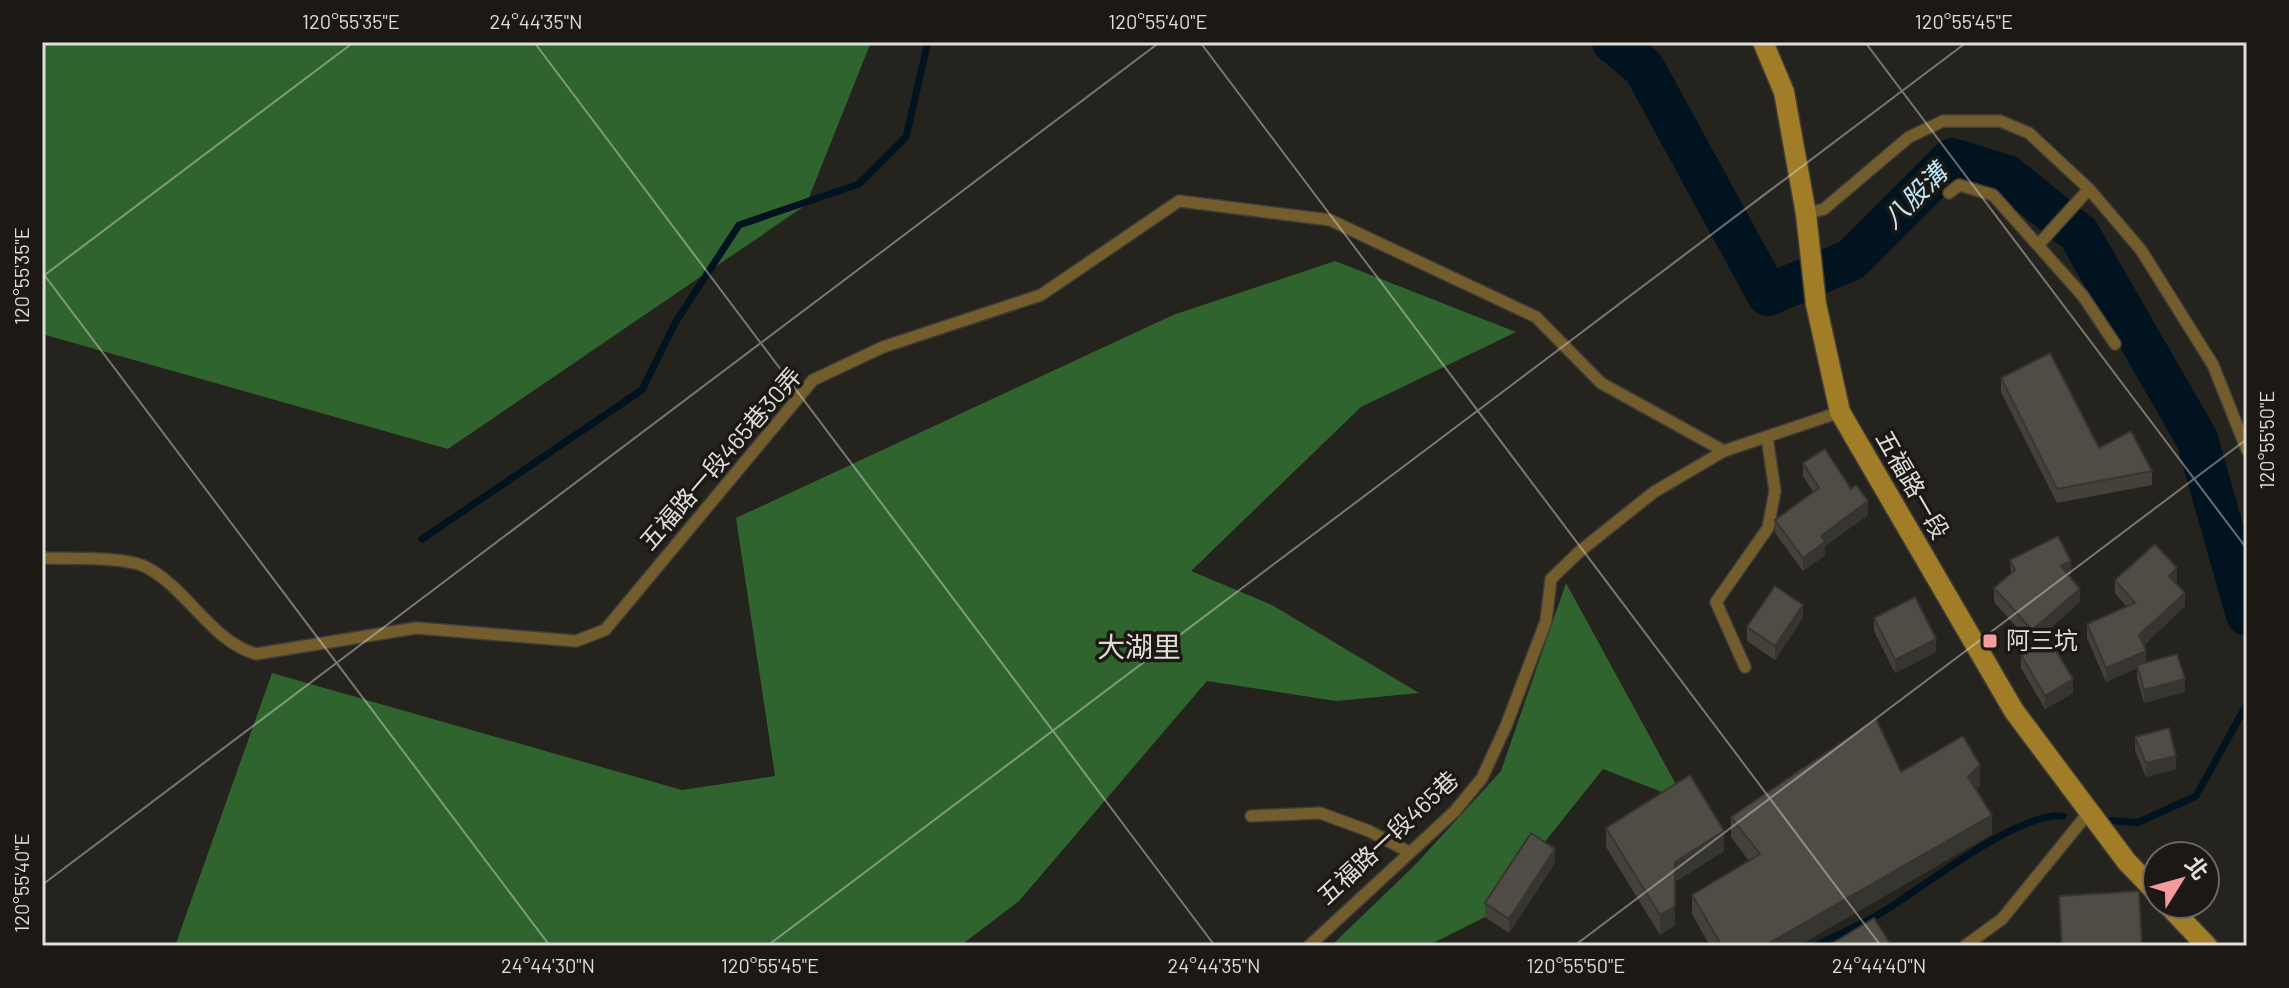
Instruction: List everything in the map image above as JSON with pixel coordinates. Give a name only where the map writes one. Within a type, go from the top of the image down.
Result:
[{"type":"main road","name":"五福路一段","points":[[1763,42],[1784,92],[1806,214],[1816,304],[1840,412],[2014,711],[2141,876]]},
{"type":"main road","points":[[2182,920],[2207,946]]},
{"type":"lane","points":[[1806,214],[1824,209],[1909,137],[1943,121],[1971,118],[2000,121],[2029,133],[2088,190],[2141,250],[2213,365],[2247,450]]},
{"type":"lane","points":[[1949,193],[1959,185],[1993,195],[2083,296],[2115,344]]},
{"type":"lane","points":[[2039,244],[2088,190]]},
{"type":"lane","name":"五福路一段465巷30弄","points":[[42,558],[143,565],[174,586],[236,648],[256,654],[416,628],[576,641],[605,630],[813,380],[883,347],[1041,295],[1179,201],[1330,220],[1536,317],[1601,383],[1724,451]]},
{"type":"lane","name":"五福路一段465巷","points":[[1309,946],[1320,940],[1455,811],[1482,778],[1546,621],[1551,579],[1580,551],[1654,492],[1724,451],[1840,412]]},
{"type":"lane","points":[[1745,667],[1716,602],[1768,528],[1775,491],[1767,437]]},
{"type":"lane","points":[[1965,946],[2002,919],[2089,812]]},
{"type":"lane","points":[[1251,816],[1320,813],[1369,831],[1409,852]]},
{"type":"green space","points":[[42,42],[871,42],[806,205],[448,449],[42,334]]},
{"type":"green space","points":[[1335,261],[1516,332],[1361,407],[1191,571],[1272,605],[1419,693],[1336,701],[1207,681],[1019,901],[960,946],[175,946],[272,673],[682,790],[775,776],[736,518],[1173,315]]},
{"type":"green space","points":[[1566,583],[1685,801],[1603,769],[1485,917],[1427,946],[1331,946],[1416,864],[1501,771]]},
{"type":"building","points":[[2050,353],[2099,448],[2131,431],[2152,471],[2057,489],[2001,378]]},
{"type":"building","points":[[1825,449],[1851,489],[1856,485],[1868,501],[1821,536],[1825,542],[1803,558],[1775,520],[1819,488],[1803,463]]},
{"type":"building","points":[[2058,536],[2071,561],[2061,566],[2080,589],[2032,630],[1994,588],[2015,570],[2010,560]]},
{"type":"building","points":[[2155,544],[2177,568],[2169,576],[2185,593],[2139,635],[2146,651],[2106,668],[2087,624],[2135,603],[2115,580]]},
{"type":"building","points":[[1775,586],[1803,605],[1775,646],[1747,627]]},
{"type":"building","points":[[1915,597],[1936,639],[1895,660],[1874,618]]},
{"type":"building","points":[[2050,641],[2073,679],[2045,696],[2021,655]]},
{"type":"building","points":[[2177,654],[2185,679],[2144,690],[2137,665]]},
{"type":"building","points":[[1876,719],[1901,772],[1963,736],[1980,765],[1968,777],[1992,815],[1764,946],[1722,946],[1692,895],[1760,854],[1731,817]]},
{"type":"building","points":[[2169,728],[2176,756],[2146,763],[2135,737]]},
{"type":"building","points":[[1690,775],[1724,831],[1675,862],[1675,906],[1660,915],[1606,828]]},
{"type":"building","points":[[1531,833],[1555,849],[1509,919],[1485,903]]},
{"type":"building","points":[[2139,891],[2142,946],[2062,946],[2059,896]]},
{"type":"building","points":[[1874,918],[1891,945],[1828,946]]},
{"type":"waterway","points":[[422,539],[642,390],[675,323],[739,225],[859,184],[906,137],[928,42]]},
{"type":"waterway","name":"八股溝","points":[[1613,42],[1644,68],[1768,295],[1851,260],[1952,159],[2007,176],[2079,234],[2197,439],[2247,615]]},
{"type":"waterway","points":[[2106,820],[2137,823],[2196,796],[2247,704]]},
{"type":"waterway","points":[[1815,946],[1878,915],[1998,837],[2022,825],[2063,816]]},
{"type":"place","name":"阿三坑","points":[[1990,641]]},
{"type":"district","name":"大湖里","points":[[1139,647]]}]
